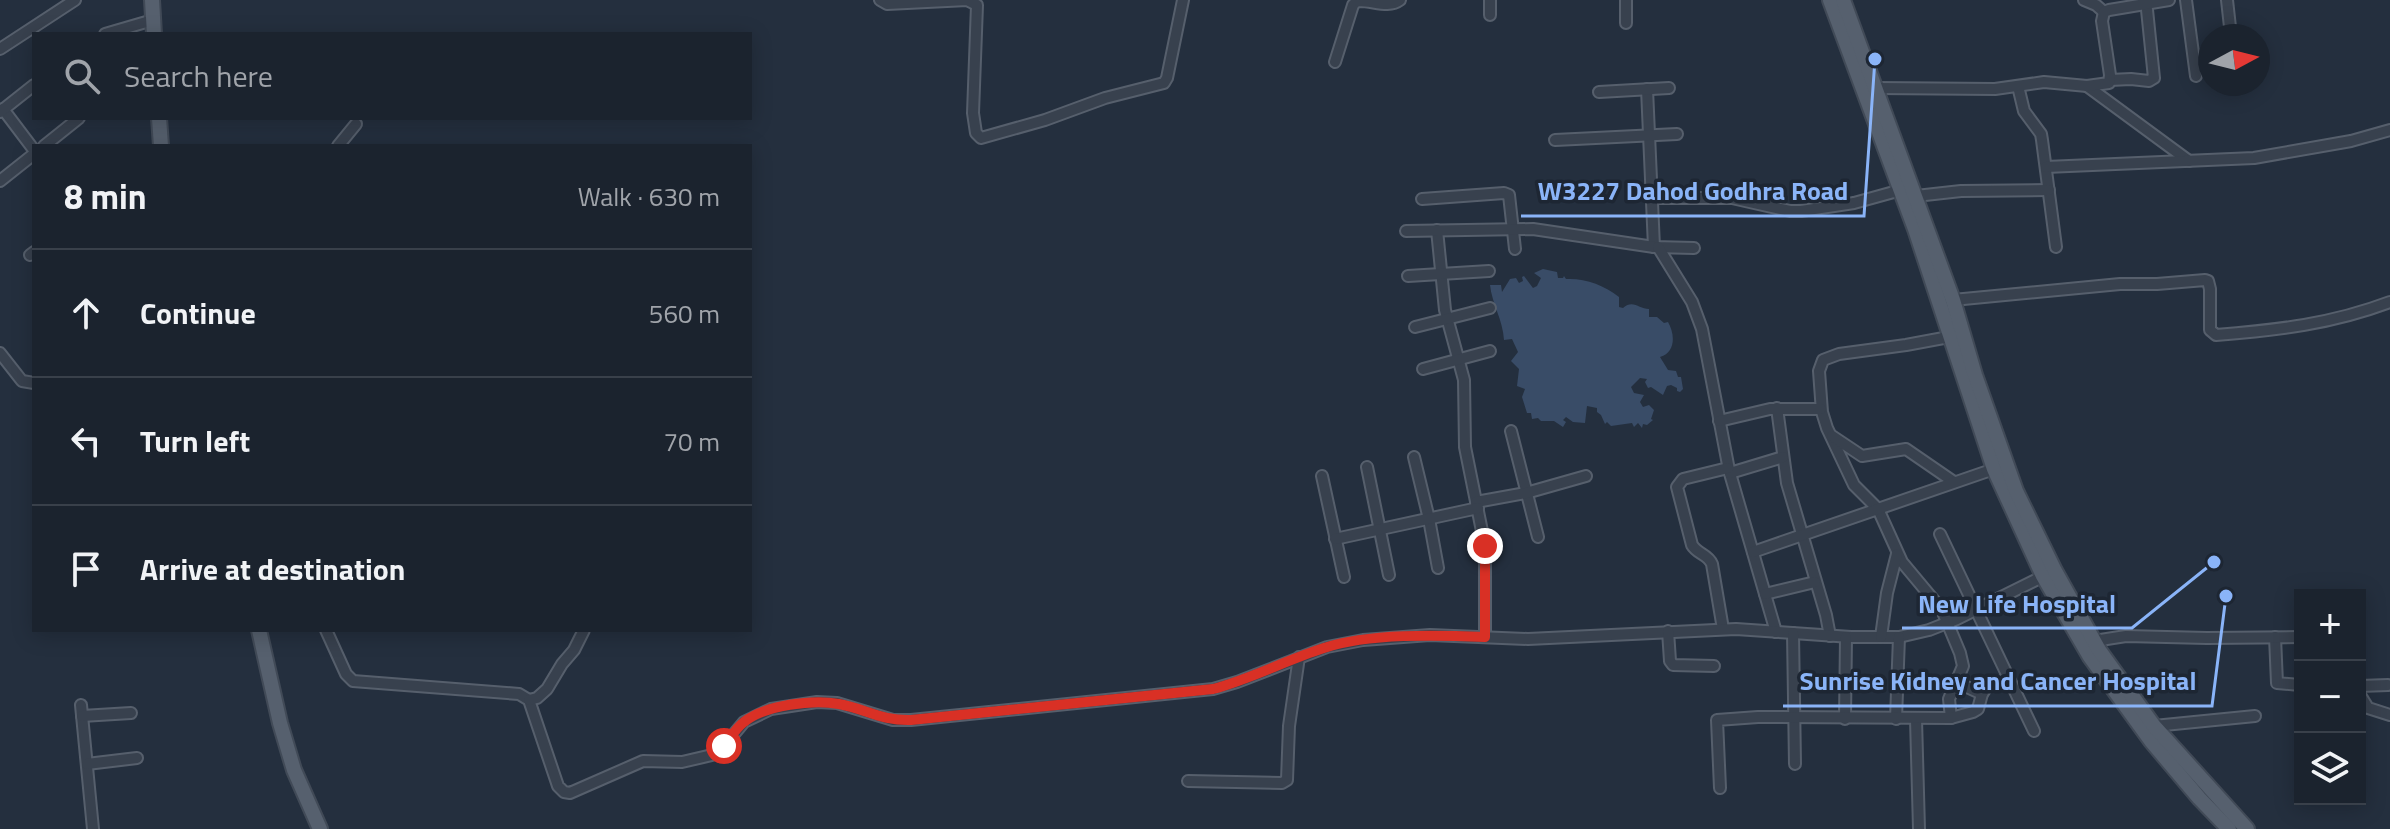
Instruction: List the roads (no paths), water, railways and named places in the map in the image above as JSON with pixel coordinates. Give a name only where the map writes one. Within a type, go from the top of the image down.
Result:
[{"type":"main road","points":[[152,0],[156,29]]},
{"type":"main road","points":[[156,29],[158,0]]},
{"type":"main road","points":[[1830,0],[1953,300],[1975,375],[2049,573],[2154,726],[2247,829]]},
{"type":"main road","points":[[1843,0],[1876,88],[1949,337],[1994,469],[2090,657],[2151,741],[2229,829]]},
{"type":"main road","points":[[162,120],[163,144]]},
{"type":"main road","points":[[256,632],[289,780],[312,829]]},
{"type":"main road","points":[[257,632],[294,770],[320,829]]},
{"type":"street","points":[[0,49],[75,0]]},
{"type":"street","points":[[880,0],[887,4],[967,0],[977,5],[973,113],[976,133],[981,138],[1045,120],[1105,98],[1164,83],[1183,0]]},
{"type":"street","points":[[1335,62],[1353,5],[1362,0],[1388,4],[1400,0]]},
{"type":"street","points":[[1490,0],[1490,15]]},
{"type":"street","points":[[1626,0],[1626,23]]},
{"type":"street","points":[[2084,0],[2104,12]]},
{"type":"street","points":[[2104,12],[2169,0]]},
{"type":"street","points":[[2186,0],[2196,76]]},
{"type":"street","points":[[2227,0],[2230,24]]},
{"type":"street","points":[[1876,88],[1995,89],[2044,82],[2087,86],[2110,80],[2149,81],[2154,78],[2146,2]]},
{"type":"street","points":[[2104,12],[2102,21],[2110,80]]},
{"type":"street","points":[[125,32],[156,29]]},
{"type":"street","points":[[2018,86],[2024,111],[2041,134],[2056,247]]},
{"type":"street","points":[[2087,86],[2190,161]]},
{"type":"street","points":[[32,87],[2,111],[32,149]]},
{"type":"street","points":[[1599,92],[1669,88]]},
{"type":"street","points":[[1647,89],[1656,247],[1692,302],[1698,317],[1729,470],[1776,632]]},
{"type":"street","points":[[46,144],[76,120]]},
{"type":"street","points":[[340,144],[356,124]]},
{"type":"street","points":[[2046,167],[2254,158],[2351,141],[2390,130]]},
{"type":"street","points":[[1555,140],[1677,134]]},
{"type":"street","points":[[0,181],[32,154]]},
{"type":"street","points":[[1651,198],[1732,198],[1801,211],[1908,193],[2049,190]]},
{"type":"street","points":[[1422,199],[1509,195],[1515,249]]},
{"type":"street","points":[[1406,231],[1533,229],[1656,247],[1694,248]]},
{"type":"street","points":[[1437,230],[1448,319],[1465,387],[1465,447],[1485,546],[1485,637]]},
{"type":"street","points":[[1408,276],[1489,271]]},
{"type":"street","points":[[1953,300],[2120,284],[2205,280],[2210,289],[2210,330],[2216,335],[2308,326],[2390,302]]},
{"type":"street","points":[[1415,327],[1490,308]]},
{"type":"street","points":[[1949,337],[1835,355],[1823,360],[1819,371],[1821,409],[1854,485],[1878,509],[1897,554],[1948,622],[1963,666],[1949,699],[1951,718]]},
{"type":"street","points":[[1423,369],[1490,351]]},
{"type":"street","points":[[0,353],[22,381],[32,383]]},
{"type":"street","points":[[1719,421],[1777,408],[1821,409]]},
{"type":"street","points":[[1777,408],[1787,483],[1830,636]]},
{"type":"street","points":[[1511,431],[1538,537]]},
{"type":"street","points":[[1830,434],[1862,456],[1906,449],[1954,482]]},
{"type":"street","points":[[1414,457],[1438,568]]},
{"type":"street","points":[[1723,629],[1712,564],[1692,545],[1677,487],[1683,479],[1783,457]]},
{"type":"street","points":[[1367,467],[1389,575]]},
{"type":"street","points":[[1753,552],[1994,469]]},
{"type":"street","points":[[1322,476],[1344,577]]},
{"type":"street","points":[[1335,539],[1429,519],[1586,476]]},
{"type":"street","points":[[1940,534],[2034,731]]},
{"type":"street","points":[[1881,637],[1887,593],[1897,554]]},
{"type":"street","points":[[327,632],[346,674],[353,681],[519,694],[529,700],[560,791],[570,793],[643,761],[682,762],[712,755],[744,722],[771,709],[817,702],[837,703],[893,720],[911,720],[1213,689],[1327,647],[1363,640],[1430,635],[1528,639],[1723,629],[1846,637],[1899,637],[1948,622],[2049,573]]},
{"type":"street","points":[[1765,594],[1815,582]]},
{"type":"street","points":[[1668,631],[1673,665],[1714,666]]},
{"type":"street","points":[[529,700],[537,698],[547,689],[583,632]]},
{"type":"street","points":[[1793,633],[1795,764]]},
{"type":"street","points":[[2094,641],[2126,636],[2294,637]]},
{"type":"street","points":[[1845,719],[1846,637]]},
{"type":"street","points":[[1896,719],[1899,637]]},
{"type":"street","points":[[2275,637],[2277,683],[2294,684]]},
{"type":"street","points":[[1188,781],[1282,783],[1287,780],[1289,726],[1299,657]]},
{"type":"street","points":[[1720,788],[1717,720],[1758,717],[1951,718],[1978,709],[1986,688],[2008,678]]},
{"type":"street","points":[[1956,682],[1982,694]]},
{"type":"street","points":[[2366,686],[2388,685]]},
{"type":"street","points":[[2366,705],[2390,715]]},
{"type":"street","points":[[93,829],[82,711],[131,713]]},
{"type":"street","points":[[2154,726],[2255,716]]},
{"type":"street","points":[[1916,719],[1919,829]]},
{"type":"street","points":[[87,764],[137,758]]},
{"type":"water","points":[[1543,269],[1557,272],[1558,278],[1564,276],[1601,286],[1619,297],[1619,307],[1633,304],[1649,309],[1649,317],[1668,322],[1673,342],[1669,351],[1660,357],[1668,370],[1676,371],[1681,377],[1683,389],[1680,392],[1671,385],[1667,386],[1663,395],[1648,388],[1647,379],[1640,378],[1631,387],[1634,393],[1644,395],[1640,402],[1643,407],[1649,405],[1654,410],[1653,420],[1647,425],[1643,424],[1642,428],[1638,423],[1634,427],[1632,423],[1611,426],[1607,422],[1605,424],[1597,408],[1587,406],[1585,423],[1573,422],[1566,417],[1563,427],[1554,421],[1532,419],[1531,413],[1527,413],[1522,397],[1525,389],[1517,386],[1519,369],[1511,361],[1518,352],[1512,339],[1504,340],[1490,285],[1501,285],[1502,292],[1510,279],[1516,278],[1519,283],[1524,276],[1533,288],[1541,278],[1534,273]]},
{"type":"place","name":"W3227 Dahod Godhra Road","points":[[1875,59]]},
{"type":"place","name":"New Life Hospital","points":[[2214,562]]},
{"type":"place","name":"Sunrise Kidney and Cancer Hospital","points":[[2226,596]]}]
